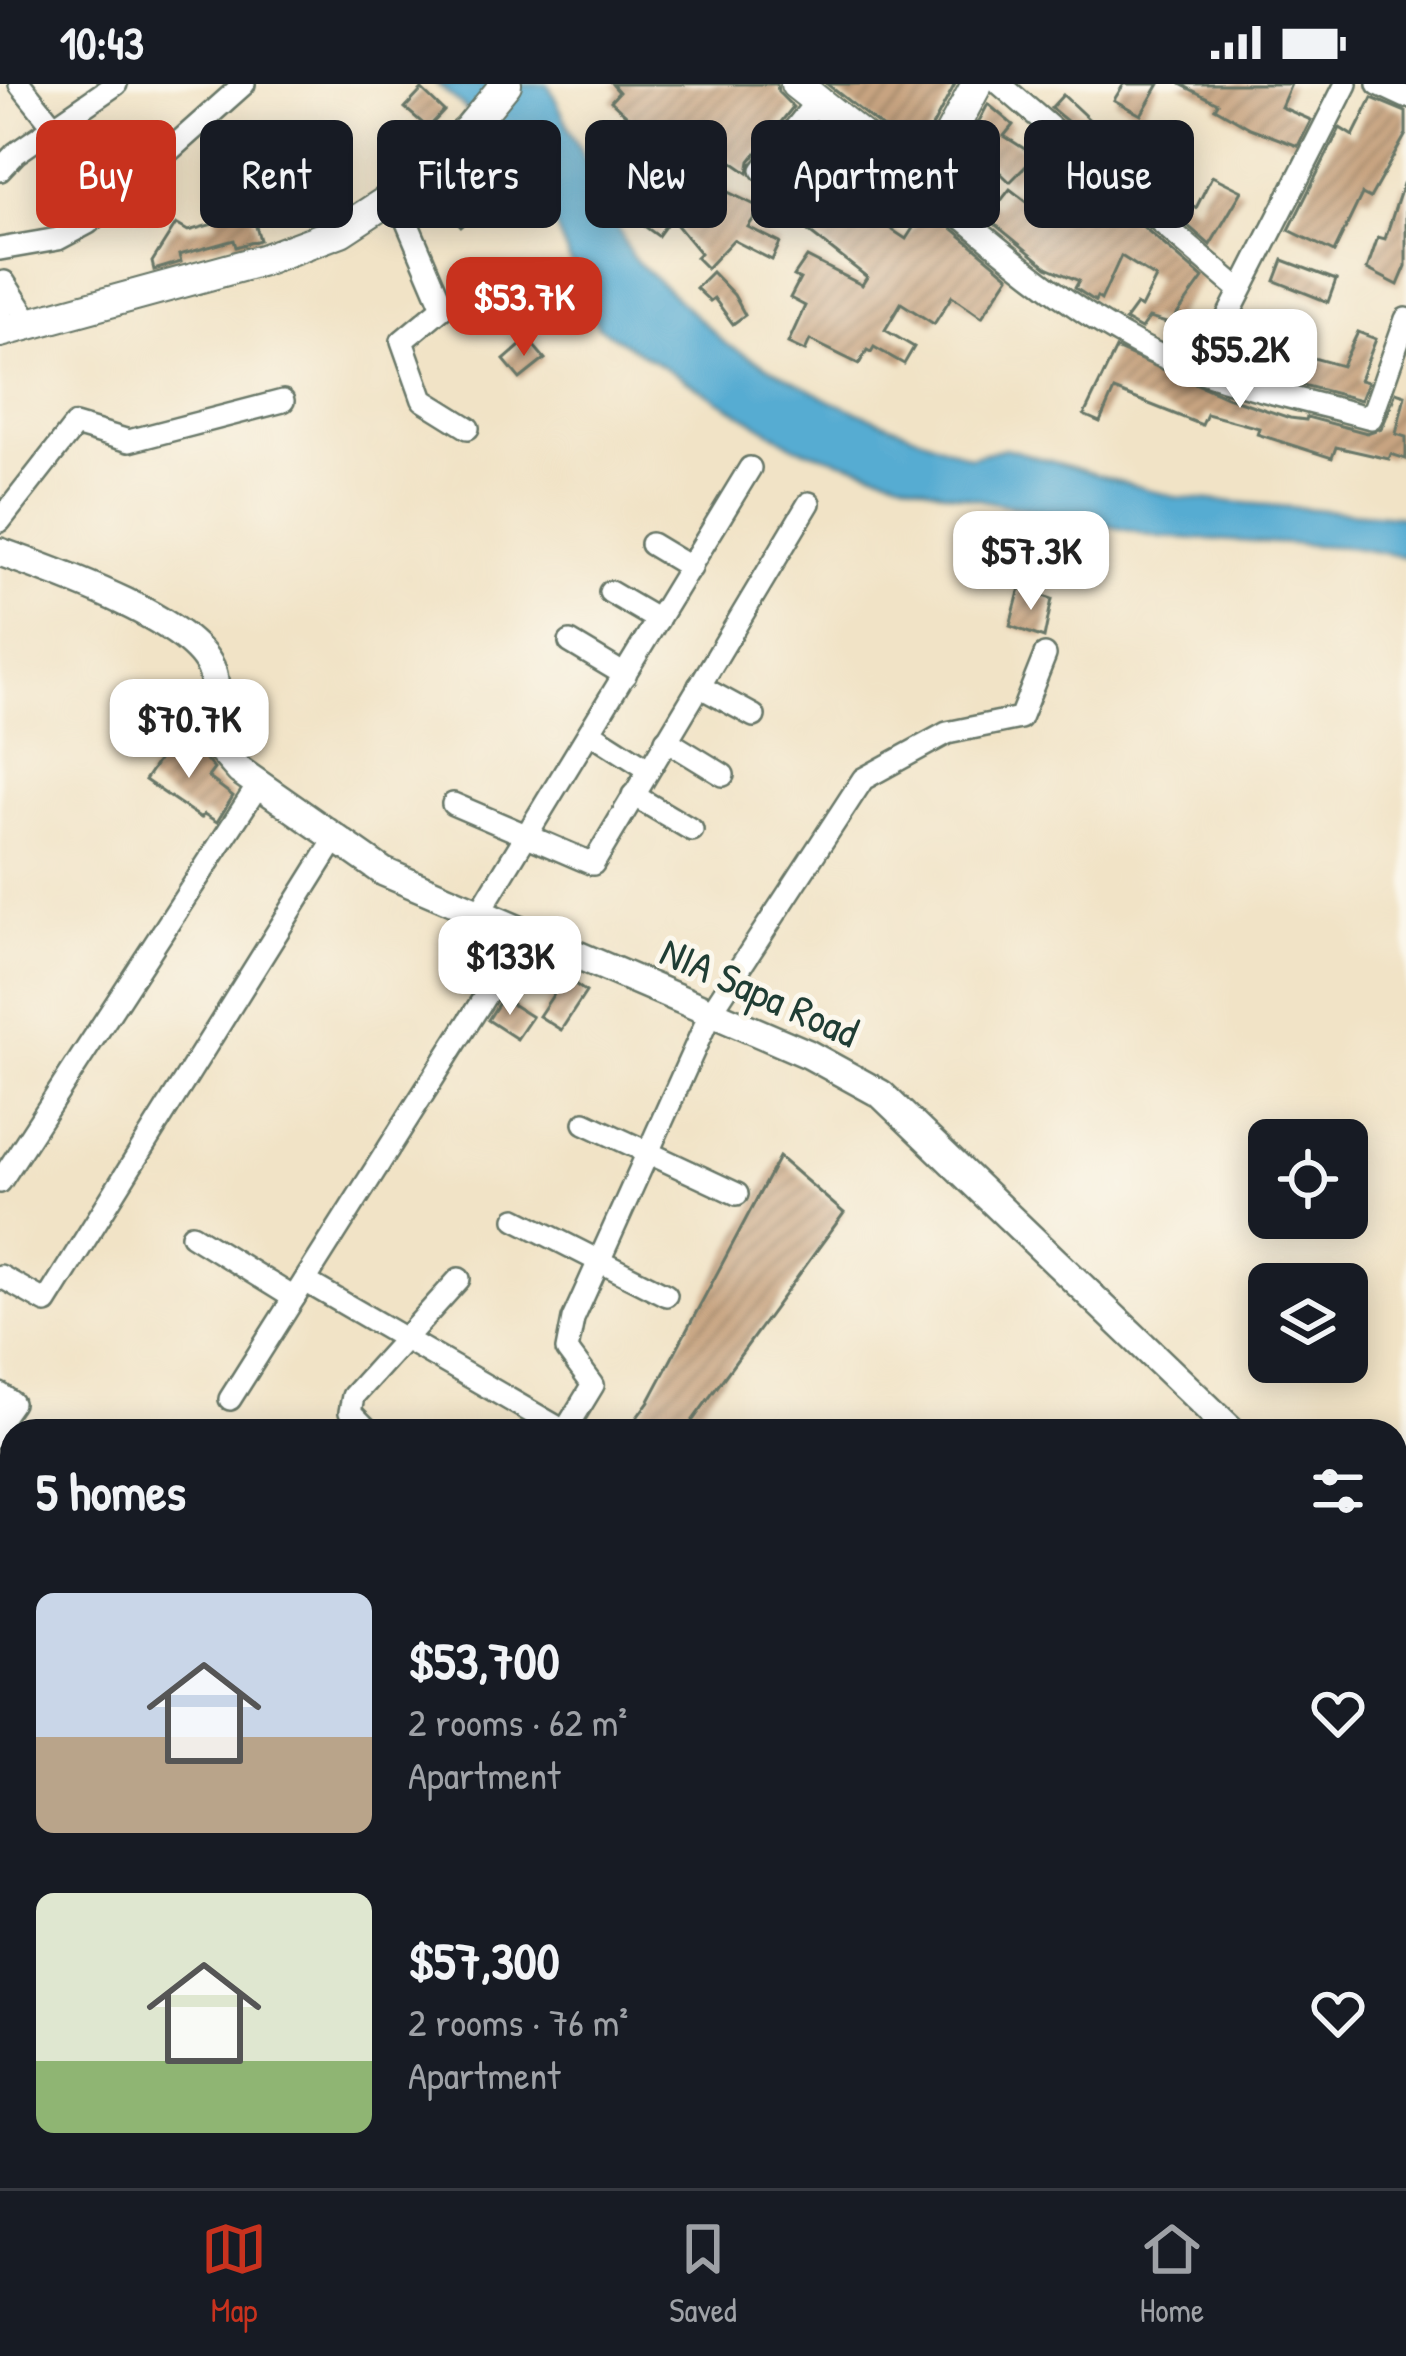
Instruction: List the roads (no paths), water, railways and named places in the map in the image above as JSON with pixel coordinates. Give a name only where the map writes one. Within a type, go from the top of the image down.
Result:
[{"type":"main road","points":[[476,120],[506,84]]},
{"type":"main road","points":[[958,120],[977,84]]},
{"type":"main road","points":[[807,93],[841,120]]},
{"type":"main road","points":[[0,332],[16,322],[263,260],[341,231],[377,206]]},
{"type":"street","points":[[20,84],[49,120]]},
{"type":"street","points":[[66,120],[116,84]]},
{"type":"street","points":[[0,249],[58,239],[88,223],[244,84]]},
{"type":"street","points":[[1000,84],[1240,290]]},
{"type":"street","points":[[1200,370],[1346,84]]},
{"type":"street","points":[[1378,84],[1406,97]]},
{"type":"street","points":[[791,120],[807,93]]},
{"type":"street","points":[[0,170],[8,147],[36,136]]},
{"type":"street","points":[[409,228],[443,307],[402,341],[423,400],[468,428]]},
{"type":"street","points":[[975,228],[1016,263],[1128,340],[1200,370],[1371,418],[1406,319]]},
{"type":"street","points":[[2,274],[16,322]]},
{"type":"street","points":[[2,274],[16,322]]},
{"type":"street","points":[[0,521],[75,425],[129,441],[283,401]]},
{"type":"street","points":[[479,913],[750,467]]},
{"type":"street","points":[[453,803],[593,863],[809,503]]},
{"type":"street","points":[[651,544],[691,568]]},
{"type":"street","name":"NIA Sapa Road","points":[[0,552],[108,591],[196,647],[213,673],[210,737],[240,771],[384,872],[808,1054],[881,1094],[1220,1419]]},
{"type":"street","points":[[610,592],[658,620]]},
{"type":"street","points":[[570,642],[625,675]]},
{"type":"street","points":[[572,1419],[593,1384],[567,1350],[573,1319],[711,1012],[863,779],[947,734],[1019,718],[1045,656]]},
{"type":"street","points":[[699,686],[754,716]]},
{"type":"street","points":[[590,732],[648,769]]},
{"type":"street","points":[[666,740],[724,775]]},
{"type":"street","points":[[0,1182],[259,784]]},
{"type":"street","points":[[633,795],[692,830]]},
{"type":"street","points":[[0,1276],[46,1302],[336,838]]},
{"type":"street","points":[[230,1399],[525,933]]},
{"type":"street","points":[[585,1124],[736,1194]]},
{"type":"street","points":[[516,1219],[666,1295]]},
{"type":"street","points":[[192,1235],[406,1338],[544,1419]]},
{"type":"street","points":[[354,1419],[349,1403],[460,1279]]},
{"type":"street","points":[[0,1394],[13,1403],[1,1419]]},
{"type":"water","points":[[437,84],[548,84],[585,160],[585,228],[618,228],[632,257],[726,344],[833,402],[970,457],[1005,448],[1174,497],[1406,517],[1406,557],[1349,547],[1161,537],[944,492],[796,447],[598,327],[556,228],[561,228],[561,120],[478,120]]}]
